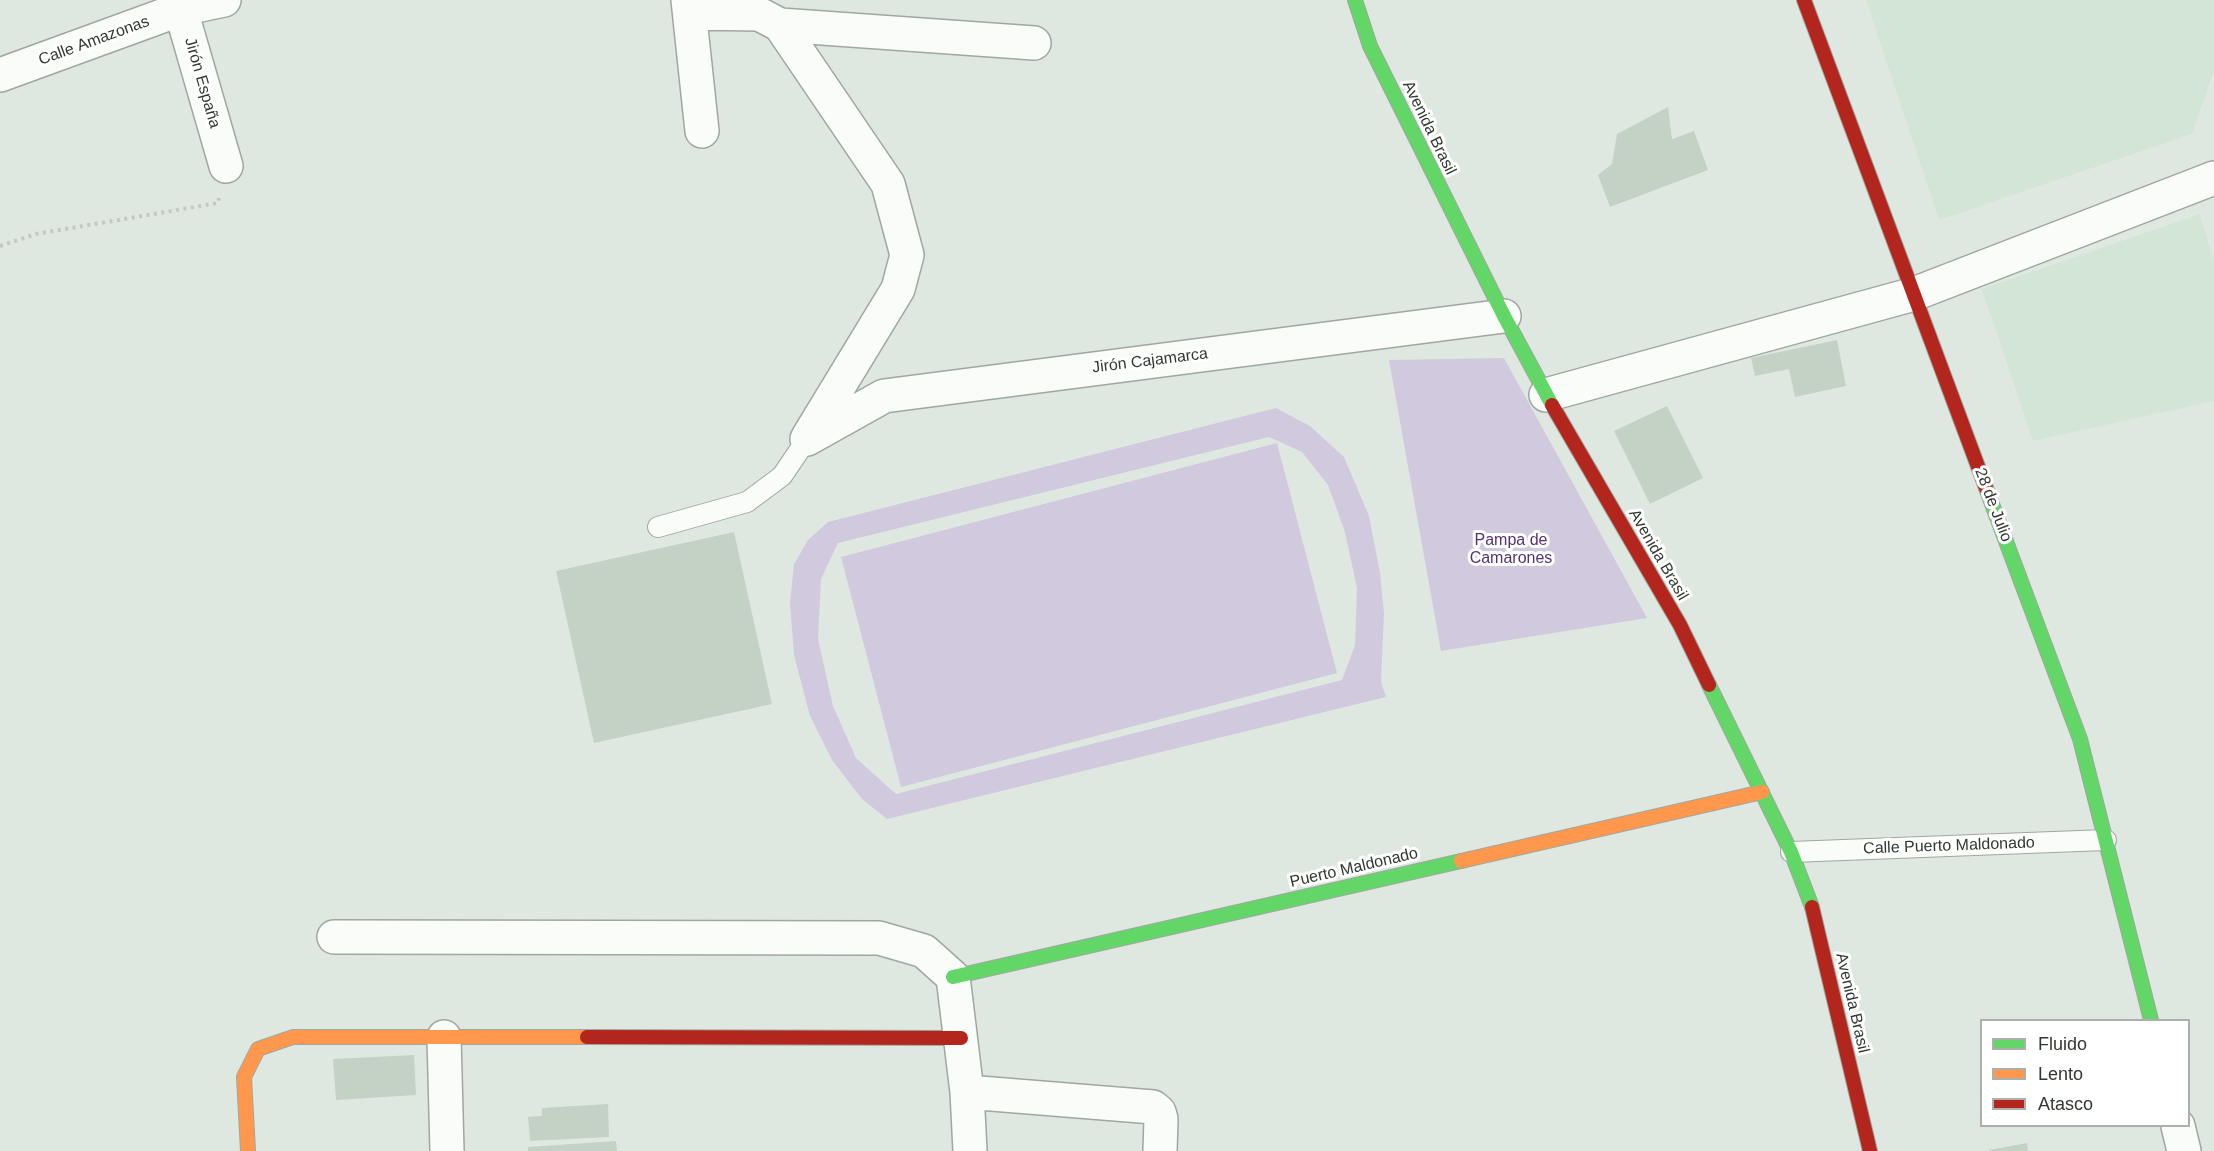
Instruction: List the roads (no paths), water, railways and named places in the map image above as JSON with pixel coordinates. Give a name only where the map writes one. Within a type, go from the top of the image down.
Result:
[{"type":"street","name":"Calle Amazonas","points":[[0,75],[179,5],[224,0]]},
{"type":"street","name":"Avenida Brasil","points":[[1355,0],[1370,46],[1504,316],[1546,395],[1680,625],[1791,852],[1811,905],[1870,1151]]},
{"type":"street","name":"28 de Julio","points":[[1804,0],[2080,739],[2151,1019]]},
{"type":"street","name":"Jirón España","points":[[179,5],[226,166]]},
{"type":"street","points":[[702,131],[689,6],[759,14],[780,25],[1034,43]]},
{"type":"street","points":[[780,25],[888,184],[907,255],[898,289],[807,439]]},
{"type":"street","points":[[1546,395],[1914,294],[2214,178]]},
{"type":"street","name":"Jirón Cajamarca","points":[[807,439],[884,396],[1504,316]]},
{"type":"street","points":[[850,366],[884,396]]},
{"type":"street","name":"Puerto Maldonado","points":[[953,977],[1762,792]]},
{"type":"street","points":[[334,937],[879,938],[924,951],[953,977],[967,1092],[970,1151]]},
{"type":"street","points":[[248,1151],[244,1077],[258,1049],[293,1037],[961,1038]]},
{"type":"street","points":[[444,1037],[447,1151]]},
{"type":"street","points":[[967,1092],[1153,1107],[1159,1112],[1161,1119],[1160,1151]]},
{"type":"street","points":[[2178,1127],[2184,1151]]},
{"type":"lane","points":[[658,527],[747,502],[782,476],[807,439]]},
{"type":"lane","name":"Calle Puerto Maldonado","points":[[1791,852],[2106,840]]},
{"type":"park label","name":"Pampa de Camarones","points":[[1511,550]]}]
